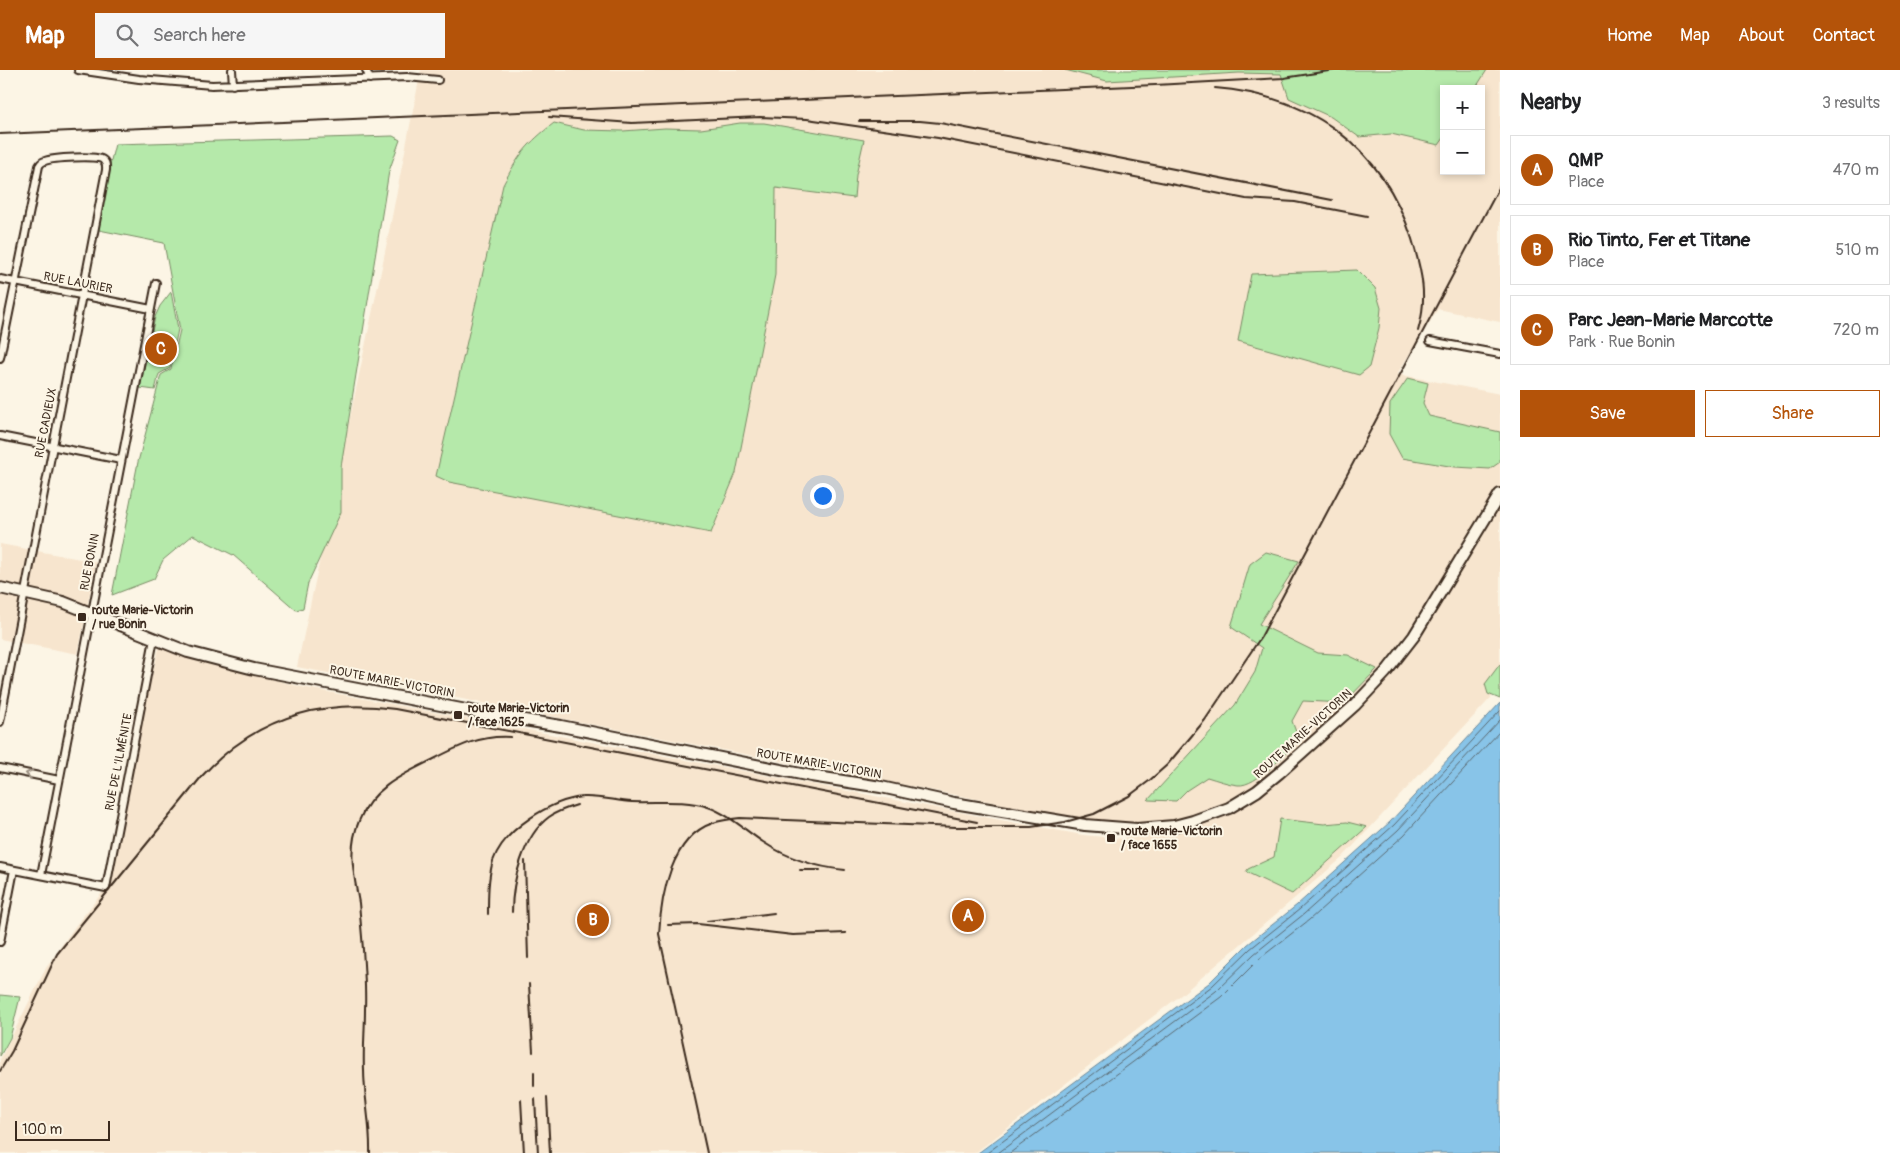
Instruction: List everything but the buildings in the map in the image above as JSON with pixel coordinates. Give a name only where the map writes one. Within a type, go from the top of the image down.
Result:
[{"type":"main road","name":"ROUTE MARIE-VICTORIN","points":[[0,588],[64,602],[188,652],[262,670],[482,713],[561,726],[811,776],[881,787],[954,803],[1109,828],[1137,829],[1174,826],[1229,808],[1257,791],[1279,773],[1377,682],[1414,636],[1500,494]]},
{"type":"street","points":[[78,70],[171,82],[233,85],[416,77],[438,80]]},
{"type":"street","points":[[232,70],[233,85]]},
{"type":"street","points":[[366,70],[370,79]]},
{"type":"street","name":"RUE CADIEUX","points":[[0,722],[106,166],[106,162],[99,157],[50,159],[45,160],[38,166],[15,282]]},
{"type":"street","name":"RUE LAURIER","points":[[0,279],[151,309]]},
{"type":"street","points":[[0,358],[15,282]]},
{"type":"street","name":"RUE BONIN","points":[[41,875],[156,283]]},
{"type":"street","points":[[1430,341],[1500,354]]},
{"type":"street","points":[[0,436],[121,460]]},
{"type":"street","name":"RUE DE L'ILMÉNITE","points":[[41,875],[106,888],[154,639]]},
{"type":"street","points":[[0,768],[59,780]]},
{"type":"street","points":[[0,867],[41,875]]},
{"type":"street","points":[[0,942],[14,870]]},
{"type":"shaded area","points":[[421,70],[1500,70],[1500,322],[1438,309],[1397,374],[1500,394],[1500,688],[1342,858],[1181,995],[975,1153],[0,1153],[0,1060],[46,968],[76,925],[106,888],[147,693],[160,645],[199,660],[302,687],[1027,825],[1083,835],[1125,839],[1122,823],[1089,821],[297,667],[383,262]]},
{"type":"shaded area","points":[[0,544],[96,562],[78,654],[0,639]]},
{"type":"green space","points":[[1065,70],[1487,70],[1478,85],[1440,85],[1439,145],[1391,134],[1359,137],[1331,117],[1289,98],[1281,74],[1239,73],[1107,81]]},
{"type":"green space","points":[[554,123],[584,130],[623,131],[665,128],[701,129],[740,123],[764,123],[864,140],[856,175],[854,198],[776,188],[775,275],[736,473],[711,533],[449,482],[436,476],[503,185],[524,150]]},
{"type":"green space","points":[[393,136],[400,140],[389,171],[341,467],[341,512],[308,583],[303,608],[296,610],[233,555],[193,535],[163,560],[154,579],[112,595],[138,462],[161,375],[171,369],[180,330],[164,243],[94,229],[115,144]]},
{"type":"green space","points":[[1357,270],[1375,288],[1381,308],[1379,328],[1369,367],[1359,375],[1238,341],[1251,274]]},
{"type":"green space","points":[[171,292],[178,329],[170,368],[159,374],[155,390],[140,388],[155,317],[160,306]]},
{"type":"green space","points":[[1408,378],[1428,383],[1423,403],[1429,416],[1500,432],[1500,462],[1490,469],[1455,467],[1402,458],[1389,434],[1390,404]]},
{"type":"green space","points":[[1266,552],[1299,561],[1259,624],[1318,653],[1348,655],[1377,669],[1344,703],[1303,701],[1292,721],[1299,740],[1271,768],[1253,781],[1238,785],[1207,777],[1187,790],[1176,801],[1148,800],[1235,705],[1255,672],[1262,648],[1231,627],[1250,564]]},
{"type":"green space","points":[[1500,664],[1500,699],[1488,694],[1485,684]]},
{"type":"green space","points":[[1280,819],[1324,824],[1347,822],[1367,827],[1292,894],[1246,872],[1248,869],[1274,857]]},
{"type":"green space","points":[[0,995],[20,997],[10,1038],[0,1056]]},
{"type":"water","points":[[1500,703],[1500,1153],[978,1153],[1209,983],[1247,945],[1297,905],[1390,822]]},
{"type":"railway","points":[[0,134],[1155,85],[1284,78],[1335,70]]},
{"type":"railway","points":[[1215,88],[1250,93],[1282,102],[1312,115],[1338,132],[1362,152],[1382,177],[1399,206],[1412,239],[1419,263],[1423,296],[1423,307],[1418,331]]},
{"type":"railway","points":[[549,117],[632,123],[760,117],[807,119],[938,138],[1246,199],[1295,202],[1367,216]]},
{"type":"railway","points":[[859,121],[920,121],[940,123],[1332,200]]},
{"type":"railway","points":[[707,1153],[659,934],[662,903],[671,869],[687,841],[699,830],[713,823],[740,818],[956,827],[1031,827],[1065,822],[1094,814],[1129,796],[1149,781],[1167,765],[1205,720],[1261,637],[1500,186]]},
{"type":"railway","points":[[0,1071],[12,1051],[57,954],[202,776],[222,756],[243,740],[289,717],[314,710],[367,706],[395,709],[977,822]]},
{"type":"railway","points":[[370,1153],[364,1080],[364,964],[359,903],[352,852],[355,831],[372,800],[380,791],[399,777],[470,742],[489,738],[511,737]]},
{"type":"railway","points":[[488,914],[491,867],[499,849],[507,838],[518,827],[543,810],[570,799],[583,797],[632,802],[680,802],[708,807],[729,818],[782,853],[823,867],[845,870]]},
{"type":"railway","points":[[512,912],[517,874],[526,847],[532,836],[549,817],[559,811],[577,805]]},
{"type":"railway","points":[[525,861],[528,958]]},
{"type":"railway","points":[[800,870],[820,870]]},
{"type":"railway","points":[[707,921],[774,913]]},
{"type":"railway","points":[[668,925],[698,924],[793,935],[846,933]]},
{"type":"railway","points":[[529,984],[533,1052]]},
{"type":"railway","points":[[534,1072],[534,1086]]},
{"type":"railway","points":[[547,1098],[550,1153]]},
{"type":"railway","points":[[535,1099],[538,1153]]},
{"type":"railway","points":[[521,1100],[524,1153]]},
{"type":"place","name":"Parc Jean-Marie Marcotte","points":[[161,349]]},
{"type":"place","name":"route Marie-Victorin / rue Bonin","points":[[82,617]]},
{"type":"place","name":"route Marie-Victorin / face 1625","points":[[458,715]]},
{"type":"place","name":"route Marie-Victorin / face 1655","points":[[1111,838]]},
{"type":"place","name":"QMP","points":[[968,916]]},
{"type":"place","name":"Rio Tinto, Fer et Titane","points":[[593,920]]}]
